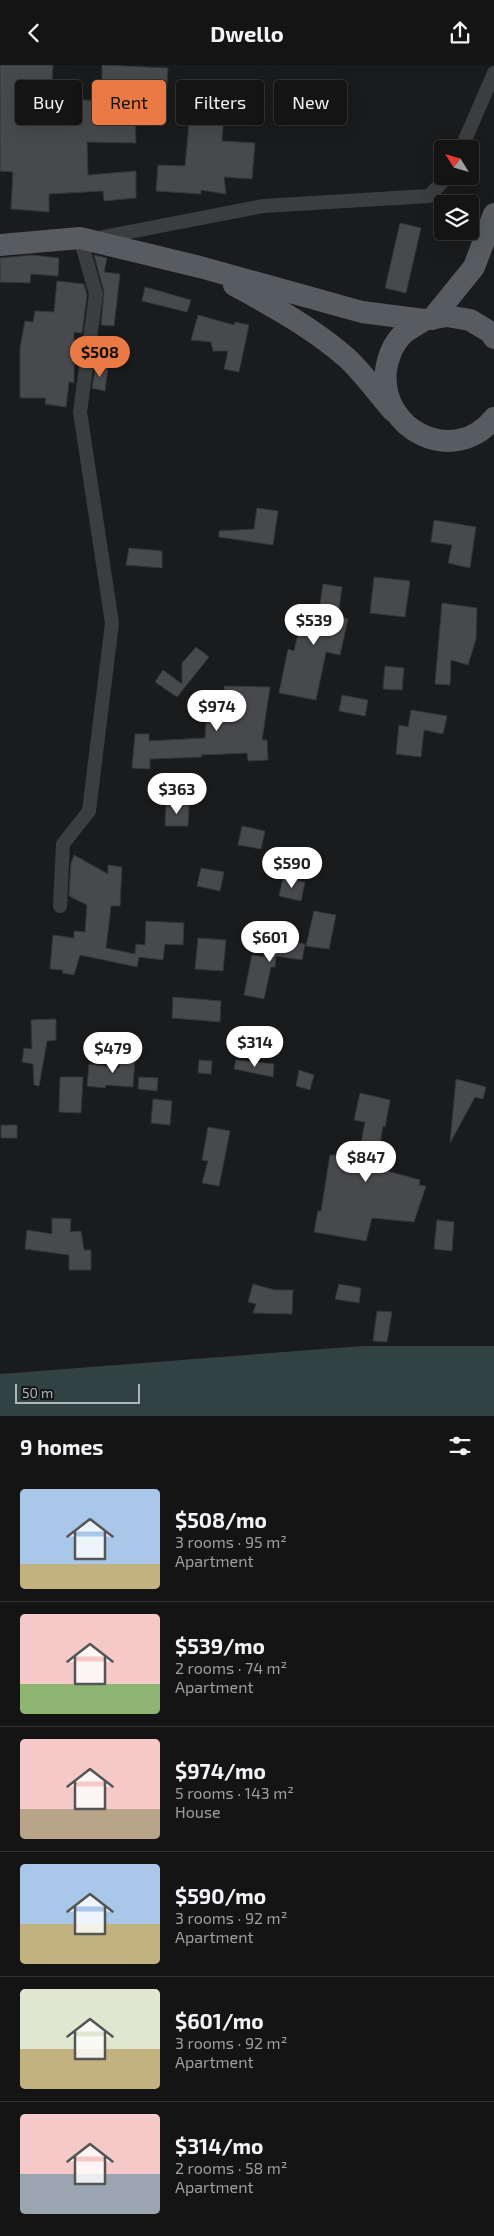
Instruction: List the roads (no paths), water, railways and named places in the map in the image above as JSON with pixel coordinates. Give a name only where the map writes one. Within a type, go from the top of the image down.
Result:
[{"type":"main road","points":[[393,411],[385,385],[388,359],[402,335],[428,319],[474,267],[494,214]]},
{"type":"main road","points":[[0,245],[85,239],[200,267],[362,312],[428,319],[447,316],[470,320],[490,332],[494,338]]},
{"type":"main road","points":[[200,267],[295,319],[324,339],[349,360],[411,430],[436,441],[463,439],[486,433],[494,418]]},
{"type":"street","points":[[465,140],[494,73]]},
{"type":"street","points":[[60,906],[63,844],[89,811],[112,623],[80,412],[96,294],[85,239],[263,206],[429,196],[439,185]]}]
